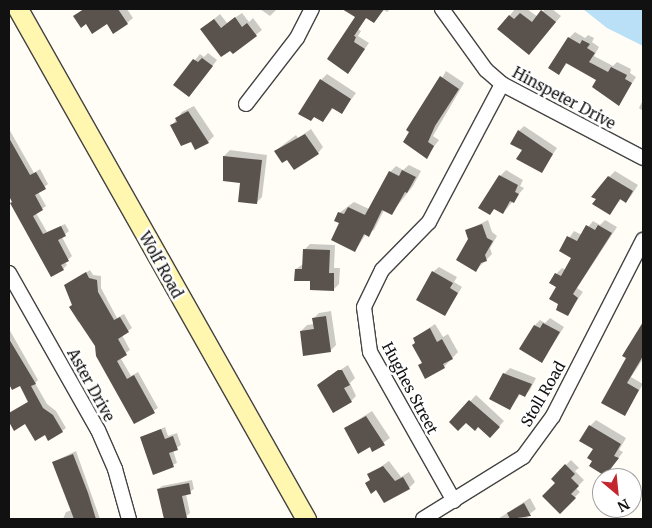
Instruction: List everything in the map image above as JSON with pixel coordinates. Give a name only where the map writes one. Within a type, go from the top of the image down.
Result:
[{"type":"main road","name":"Wolf Road","points":[[18,9],[306,519]]},
{"type":"street","points":[[9,12],[13,9]]},
{"type":"street","points":[[246,104],[296,38],[312,9]]},
{"type":"street","name":"Hinspeter Drive","points":[[442,9],[486,70],[502,84],[643,158]]},
{"type":"street","name":"Hughes Street","points":[[454,501],[370,352],[364,307],[382,270],[429,222],[502,84]]},
{"type":"street","name":"Stoll Road","points":[[423,519],[523,457],[553,416],[643,240]]},
{"type":"street","name":"Aster Drive","points":[[9,273],[102,439],[129,519]]},
{"type":"water","points":[[583,9],[643,9],[643,46],[607,28]]},
{"type":"building","points":[[84,9],[118,9],[128,24],[113,34],[107,24],[92,34],[86,24],[81,28],[73,16]]},
{"type":"building","points":[[342,9],[384,9],[374,23],[366,18],[354,36],[356,37],[354,42],[365,49],[348,74],[327,59],[355,17]]},
{"type":"building","points":[[541,10],[556,22],[529,55],[497,29],[509,15],[514,19],[520,13],[532,22]]},
{"type":"building","points":[[235,17],[242,27],[247,23],[257,36],[233,54],[230,51],[221,57],[200,29],[214,19],[221,28]]},
{"type":"building","points":[[568,37],[580,44],[582,40],[590,44],[587,48],[595,53],[589,62],[608,72],[611,67],[627,75],[625,79],[632,83],[619,106],[592,87],[596,80],[566,63],[559,75],[548,68]]},
{"type":"building","points":[[202,58],[213,66],[189,97],[173,85],[193,59],[198,62]]},
{"type":"building","points":[[440,76],[459,89],[435,126],[428,142],[434,146],[427,159],[403,142],[409,132],[406,130]]},
{"type":"building","points":[[320,79],[351,99],[342,114],[332,108],[323,122],[314,117],[311,121],[298,114]]},
{"type":"building","points":[[188,111],[209,143],[195,150],[191,142],[181,146],[170,125],[177,122],[175,118]]},
{"type":"building","points":[[518,130],[553,154],[542,173],[516,159],[522,150],[510,144]]},
{"type":"building","points":[[305,134],[319,154],[294,170],[287,160],[282,163],[274,151]]},
{"type":"building","points":[[9,138],[30,175],[36,172],[46,189],[35,195],[43,210],[33,216],[43,234],[61,226],[66,236],[58,240],[69,261],[61,265],[64,270],[51,277],[10,203],[12,202],[9,196]]},
{"type":"building","points":[[223,156],[262,160],[257,204],[238,202],[240,183],[223,181]]},
{"type":"building","points":[[402,170],[416,177],[407,193],[405,192],[392,215],[382,210],[369,237],[364,234],[355,252],[331,240],[339,223],[334,221],[338,212],[344,214],[348,207],[365,215],[389,171],[399,176]]},
{"type":"building","points":[[499,175],[518,185],[515,192],[519,194],[514,203],[510,201],[503,214],[494,209],[490,215],[478,208]]},
{"type":"building","points":[[608,176],[633,191],[626,203],[620,199],[610,215],[592,204],[596,199],[591,197]]},
{"type":"building","points":[[482,224],[487,238],[493,241],[485,255],[487,261],[481,263],[476,272],[456,260],[468,239],[465,230]]},
{"type":"building","points":[[586,225],[595,230],[598,225],[612,233],[573,294],[578,298],[568,316],[556,310],[558,304],[549,299],[556,287],[549,283],[555,273],[561,276],[571,258],[559,251],[567,236],[577,241]]},
{"type":"building","points":[[303,249],[330,250],[329,273],[334,273],[334,291],[310,290],[310,281],[294,281],[295,269],[302,269]]},
{"type":"building","points":[[432,271],[453,283],[450,288],[458,293],[445,316],[416,300]]},
{"type":"building","points":[[86,272],[89,278],[97,280],[98,292],[114,320],[120,317],[129,332],[118,339],[127,355],[117,361],[127,379],[134,375],[155,413],[134,424],[96,356],[95,346],[69,307],[72,305],[64,285]]},
{"type":"building","points":[[326,316],[331,352],[303,356],[300,331],[314,329],[312,318]]},
{"type":"building","points":[[643,322],[643,356],[627,383],[639,390],[625,416],[601,403],[626,358],[622,356]]},
{"type":"building","points":[[543,323],[560,332],[542,363],[519,349],[534,325],[540,328]]},
{"type":"building","points":[[430,328],[437,342],[442,339],[453,359],[443,364],[445,368],[425,379],[418,365],[422,363],[412,345],[415,343],[413,338]]},
{"type":"building","points":[[9,339],[36,384],[31,386],[43,408],[53,415],[63,432],[48,441],[45,435],[35,441],[25,424],[14,431],[9,422],[9,413],[28,402],[20,386],[12,390],[9,384]]},
{"type":"building","points":[[338,370],[342,370],[350,385],[344,388],[352,402],[333,413],[317,385]]},
{"type":"building","points":[[503,373],[532,384],[525,397],[519,394],[510,410],[489,399]]},
{"type":"building","points":[[469,400],[500,427],[490,438],[478,427],[475,431],[466,423],[458,431],[449,422]]},
{"type":"building","points":[[366,416],[385,445],[372,452],[370,447],[358,454],[344,428]]},
{"type":"building","points":[[589,425],[621,444],[614,456],[619,458],[611,468],[592,468],[589,466],[592,461],[587,458],[593,449],[579,441]]},
{"type":"building","points":[[161,429],[165,439],[173,436],[178,450],[169,453],[174,467],[153,475],[140,437]]},
{"type":"building","points":[[73,454],[96,519],[74,519],[52,462]]},
{"type":"building","points":[[565,464],[575,474],[571,478],[579,486],[571,494],[576,498],[560,514],[542,496],[555,483],[551,479]]},
{"type":"building","points":[[383,466],[395,481],[403,477],[410,489],[384,503],[376,490],[371,494],[365,483],[370,480],[367,474]]},
{"type":"building","points":[[189,483],[191,494],[182,496],[187,518],[164,519],[157,489]]},
{"type":"building","points":[[524,503],[531,516],[510,519],[507,513]]}]
